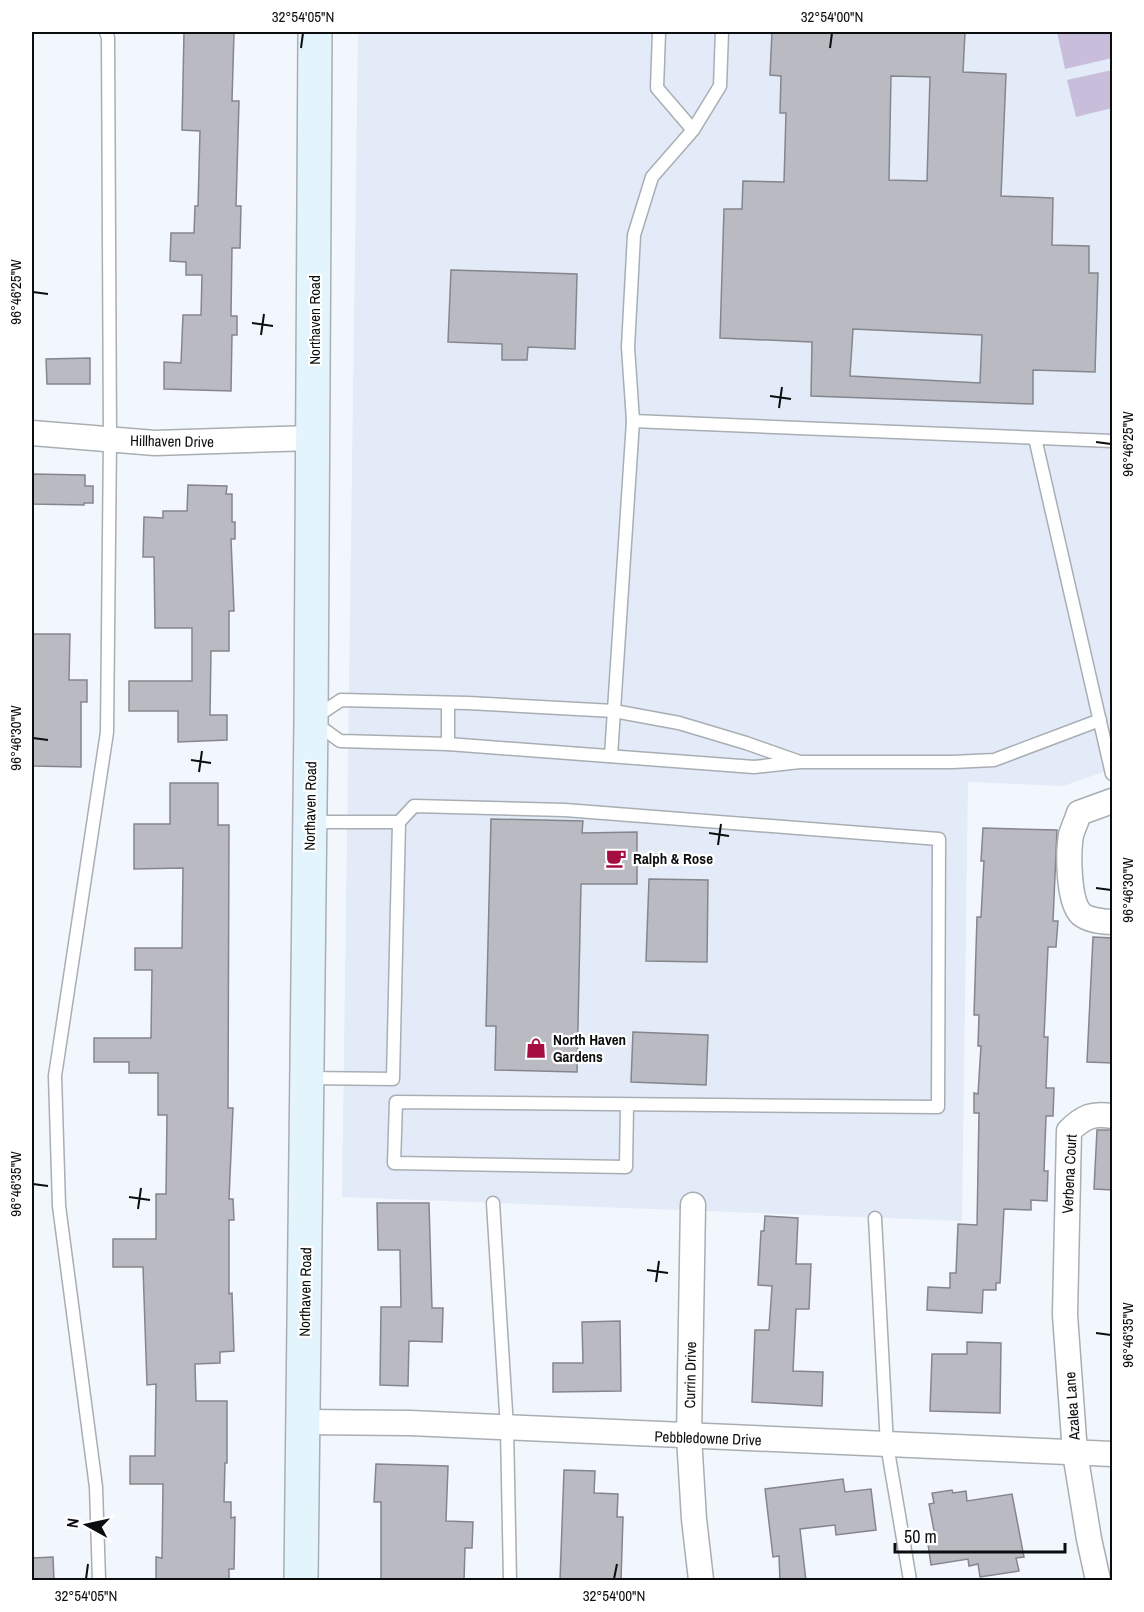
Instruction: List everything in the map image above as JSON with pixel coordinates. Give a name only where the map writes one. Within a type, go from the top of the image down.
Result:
[{"type":"street","name":"Northaven Road","points":[[301,1581],[311,720],[315,32]]},
{"type":"street","name":"Hillhaven Drive","points":[[32,433],[155,443],[313,438]]},
{"type":"street","points":[[1113,801],[1079,813],[1071,834],[1070,859],[1072,899],[1076,908],[1083,916],[1113,922]]},
{"type":"street","name":"Verbena Court","points":[[1067,1230],[1069,1131],[1080,1119],[1101,1114],[1113,1116]]},
{"type":"street","name":"Currin Drive","points":[[693,1205],[689,1437],[694,1519],[701,1581]]},
{"type":"street","name":"Azalea Lane","points":[[1067,1230],[1064,1274],[1065,1315],[1076,1453],[1098,1581]]},
{"type":"street","name":"Pebbledowne Drive","points":[[304,1422],[410,1423],[1113,1455]]},
{"type":"lane","points":[[99,1581],[96,1487],[59,1206],[55,1076],[107,732],[110,440],[108,50],[106,32]]},
{"type":"lane","points":[[659,32],[657,88],[693,130]]},
{"type":"lane","points":[[611,756],[633,421],[628,347],[634,235],[652,177],[693,130],[720,86],[722,32]]},
{"type":"lane","points":[[633,421],[1113,441]]},
{"type":"lane","points":[[1035,438],[1113,774]]},
{"type":"lane","points":[[800,762],[679,723],[614,711],[341,700],[311,720],[340,741],[448,744],[754,767],[800,762],[994,760],[1100,720]]},
{"type":"lane","points":[[448,703],[448,744]]},
{"type":"lane","points":[[396,1102],[938,1107],[939,839],[565,810],[414,806],[399,822],[393,1080],[396,1102],[394,1163],[626,1167],[627,1105]]},
{"type":"lane","points":[[310,822],[399,822]]},
{"type":"lane","points":[[307,1078],[393,1080]]},
{"type":"lane","points":[[493,1203],[507,1428],[510,1581]]},
{"type":"lane","points":[[875,1218],[887,1445],[910,1581]]},
{"type":"shaded area","points":[[358,32],[1112,32],[1112,769],[1063,786],[968,782],[962,1221],[342,1197]]},
{"type":"shaded area","points":[[1057,32],[1112,32],[1112,58],[1065,69]]},
{"type":"shaded area","points":[[1112,70],[1112,108],[1076,117],[1067,80]]},
{"type":"building","points":[[184,32],[234,32],[232,101],[239,101],[236,206],[241,206],[240,248],[232,248],[231,316],[237,316],[237,335],[232,335],[231,391],[164,389],[164,362],[181,363],[183,315],[201,315],[202,275],[186,275],[186,262],[170,261],[171,233],[194,233],[195,206],[198,206],[200,131],[182,130]]},
{"type":"building","points":[[772,32],[965,32],[963,72],[1006,74],[1001,196],[1053,198],[1052,245],[1089,246],[1089,273],[1098,273],[1095,372],[1033,370],[1033,404],[811,396],[812,342],[720,338],[724,209],[742,209],[743,181],[784,182],[786,113],[780,113],[781,76],[770,75]],"holes":[[[891,76],[930,77],[927,181],[889,180]],[[853,329],[982,335],[980,383],[850,376]]]},
{"type":"building","points":[[451,270],[577,274],[575,349],[528,347],[527,360],[502,360],[502,344],[448,342]]},
{"type":"building","points":[[90,358],[90,384],[47,384],[46,359]]},
{"type":"building","points":[[32,474],[85,475],[85,486],[93,486],[93,503],[84,503],[84,505],[32,504]]},
{"type":"building","points":[[188,485],[227,486],[226,494],[232,494],[232,522],[235,522],[235,539],[231,539],[234,611],[229,611],[229,651],[211,651],[210,715],[227,715],[227,740],[178,742],[178,711],[129,711],[129,681],[192,681],[192,628],[155,628],[154,557],[143,557],[144,517],[163,518],[163,511],[187,511]]},
{"type":"building","points":[[32,634],[70,634],[69,680],[87,680],[87,702],[81,702],[81,767],[32,766]]},
{"type":"building","points":[[170,783],[218,783],[218,825],[229,825],[228,1108],[233,1108],[229,1199],[233,1199],[234,1220],[229,1220],[229,1294],[232,1293],[234,1351],[220,1352],[220,1363],[195,1364],[196,1401],[227,1401],[227,1463],[225,1463],[224,1502],[231,1502],[231,1518],[235,1517],[234,1569],[229,1569],[229,1581],[156,1581],[156,1557],[162,1558],[163,1484],[130,1484],[130,1456],[155,1456],[156,1384],[147,1385],[143,1267],[113,1267],[113,1239],[156,1239],[156,1194],[166,1194],[167,1115],[158,1115],[158,1073],[129,1073],[129,1062],[94,1062],[94,1038],[151,1038],[152,970],[135,970],[135,948],[182,948],[183,868],[134,869],[134,824],[170,824]]},
{"type":"building","points":[[491,819],[583,821],[582,833],[637,832],[637,884],[581,884],[577,1072],[495,1070],[496,1026],[486,1026]]},
{"type":"building","points":[[983,828],[1057,830],[1053,921],[1058,921],[1056,947],[1048,947],[1044,1037],[1048,1037],[1046,1088],[1054,1088],[1053,1116],[1046,1116],[1044,1171],[1048,1171],[1047,1201],[1031,1200],[1031,1210],[1004,1209],[1000,1283],[996,1283],[996,1290],[983,1290],[982,1313],[927,1310],[928,1287],[950,1288],[950,1273],[956,1273],[958,1224],[977,1225],[979,1113],[974,1113],[974,1093],[978,1094],[981,1046],[978,1046],[979,1015],[974,1015],[977,917],[981,917],[984,861],[981,861]]},
{"type":"building","points":[[649,879],[708,880],[707,962],[646,961]]},
{"type":"building","points":[[1093,937],[1113,938],[1113,1063],[1087,1062]]},
{"type":"building","points":[[633,1032],[708,1035],[706,1085],[631,1082]]},
{"type":"building","points":[[1097,1130],[1113,1130],[1113,1190],[1094,1189]]},
{"type":"building","points":[[377,1203],[429,1203],[432,1308],[443,1308],[442,1342],[409,1341],[408,1386],[380,1385],[381,1307],[401,1307],[400,1250],[378,1250]]},
{"type":"building","points":[[765,1216],[798,1218],[796,1264],[811,1264],[809,1309],[796,1309],[793,1371],[823,1372],[822,1406],[752,1402],[755,1330],[769,1330],[772,1286],[758,1285],[761,1231],[764,1231]]},
{"type":"building","points":[[620,1321],[621,1391],[553,1392],[553,1363],[583,1363],[582,1322]]},
{"type":"building","points":[[967,1342],[1001,1343],[1000,1413],[930,1411],[932,1354],[967,1354]]},
{"type":"building","points":[[376,1464],[448,1466],[446,1521],[473,1522],[472,1548],[465,1548],[464,1581],[381,1581],[381,1502],[374,1502]]},
{"type":"building","points":[[564,1470],[595,1471],[594,1493],[618,1494],[617,1517],[623,1517],[621,1581],[560,1581]]},
{"type":"building","points":[[843,1479],[845,1492],[871,1489],[876,1530],[836,1535],[835,1525],[800,1529],[806,1581],[780,1581],[779,1556],[773,1557],[765,1489]]},
{"type":"building","points":[[952,1490],[953,1493],[966,1491],[967,1501],[1012,1494],[1024,1557],[1016,1558],[1019,1571],[980,1577],[978,1564],[969,1566],[968,1559],[931,1565],[927,1537],[935,1536],[929,1504],[934,1503],[932,1493]]},
{"type":"building","points":[[53,1557],[54,1581],[32,1581],[32,1558]]},
{"type":"place","name":"Ralph & Rose","points":[[616,858]]},
{"type":"place","name":"North Haven Gardens","points":[[536,1048]]}]
